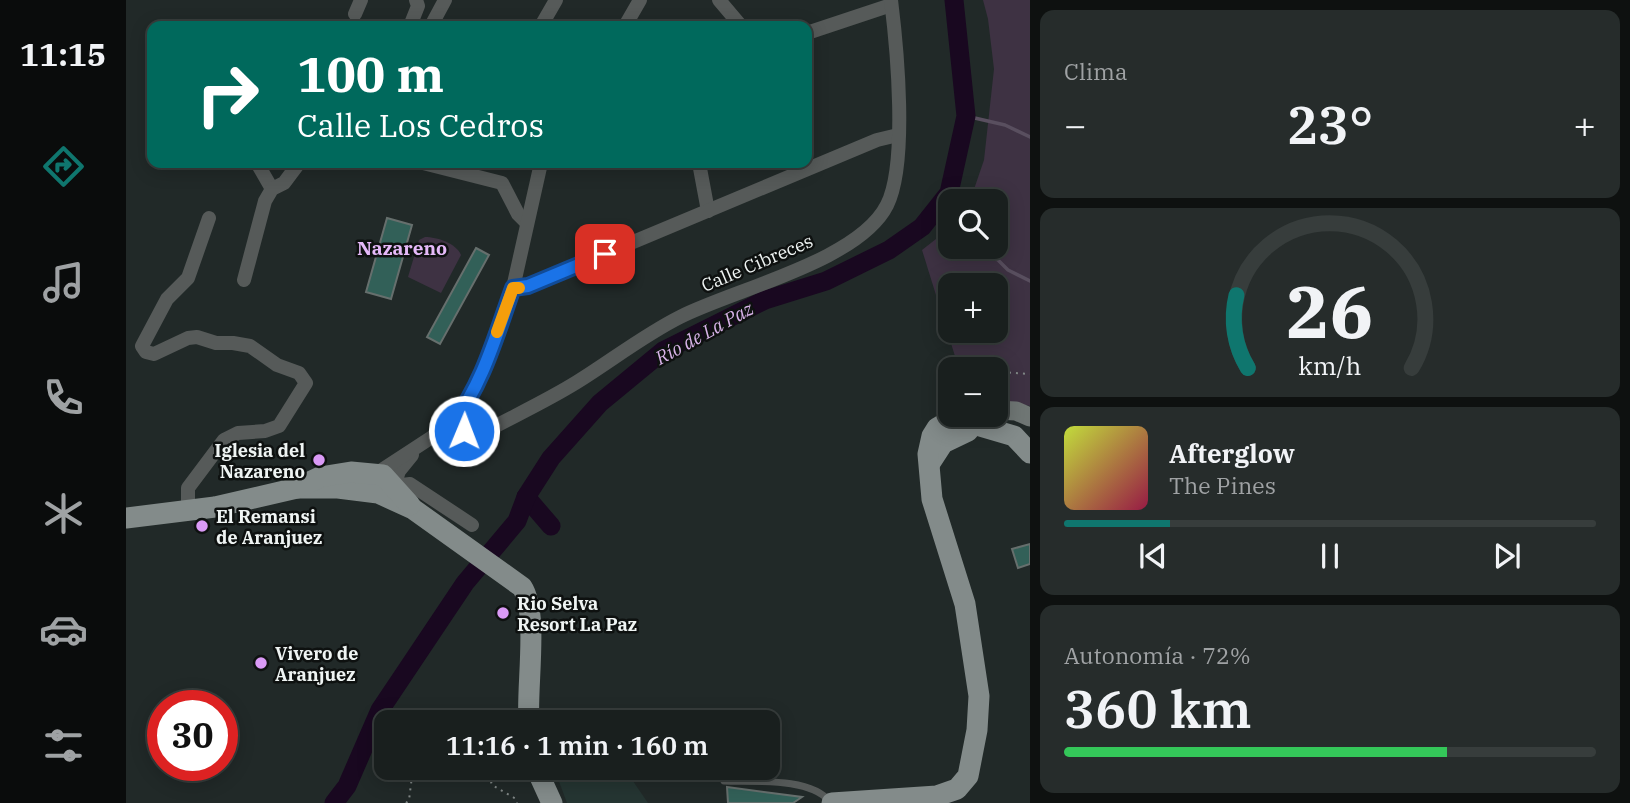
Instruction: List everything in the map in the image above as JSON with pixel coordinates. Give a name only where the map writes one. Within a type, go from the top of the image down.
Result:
[{"type":"main road","points":[[1008,411],[1030,417]]},
{"type":"main road","points":[[831,803],[937,796],[957,789],[968,776],[977,730],[979,696],[965,604],[932,499],[930,463],[943,443],[960,427]]},
{"type":"main road","points":[[990,427],[1014,436],[1030,453]]},
{"type":"main road","points":[[126,518],[188,511],[297,488],[320,477],[351,472],[381,484],[413,509],[466,534],[512,577],[528,597],[529,710]]},
{"type":"main road","points":[[541,780],[552,803]]},
{"type":"street","points":[[412,21],[418,6],[416,0]]},
{"type":"street","points":[[434,21],[445,0]]},
{"type":"street","points":[[544,21],[556,0]]},
{"type":"street","points":[[628,21],[639,0]]},
{"type":"street","points":[[719,0],[737,21]]},
{"type":"street","points":[[812,31],[891,3]]},
{"type":"street","name":"Calle Cibreces","points":[[452,424],[464,431],[475,433],[488,430],[574,384],[680,317],[788,274],[859,238],[876,223],[888,203],[899,155],[897,72],[891,3]]},
{"type":"street","points":[[812,167],[877,140],[898,135]]},
{"type":"street","points":[[260,168],[272,189]]},
{"type":"street","points":[[244,280],[265,201],[272,189],[284,183],[295,168]]},
{"type":"street","points":[[443,168],[502,183],[518,214],[527,223]]},
{"type":"street","points":[[381,484],[420,446],[452,424],[467,405],[480,379],[513,288],[540,168]]},
{"type":"street","points":[[700,168],[708,211]]},
{"type":"street","points":[[513,288],[528,286],[810,168]]},
{"type":"street","points":[[188,511],[188,488],[225,440],[238,433],[264,431],[279,426],[306,383],[299,373],[277,365],[250,346],[216,343],[197,337],[188,338],[154,355],[146,352],[142,346],[167,299],[188,278],[209,218]]},
{"type":"street","points":[[381,484],[399,471],[420,446]]},
{"type":"street","points":[[381,484],[410,484],[466,534]]},
{"type":"lane","points":[[724,781],[792,784],[809,788],[831,803]]},
{"type":"path","points":[[1008,373],[1030,374]]},
{"type":"path","points":[[406,803],[409,800],[412,780]]},
{"type":"path","points":[[491,780],[492,785],[516,799],[517,803]]},
{"type":"shaded area","points":[[983,0],[1030,0],[1030,406],[1008,402],[1008,357],[955,357],[951,343],[1008,343],[1008,273],[938,273],[938,301],[922,250],[938,237],[938,259],[1008,259],[1008,189],[974,189],[984,160],[994,69]]},
{"type":"shaded area","points":[[425,237],[446,242],[455,247],[461,255],[441,293],[408,277],[419,240]]},
{"type":"shaded area","points":[[558,780],[632,780],[648,803],[567,803]]},
{"type":"building","points":[[387,218],[412,225],[391,299],[366,292]]},
{"type":"building","points":[[476,248],[489,255],[440,344],[427,337]]},
{"type":"building","points":[[1030,544],[1030,564],[1018,568],[1012,549]]},
{"type":"building","points":[[727,787],[802,797],[793,803],[728,803]]},
{"type":"waterway","name":"Río de La Paz","points":[[334,803],[347,786],[380,710],[465,583],[517,521],[526,497],[551,458],[600,403],[663,351],[765,300],[826,281],[889,250],[922,227],[949,193],[966,116],[954,0]]},
{"type":"waterway","points":[[966,116],[1005,125],[1030,137]]},
{"type":"waterway","points":[[996,259],[1008,270],[1030,281]]},
{"type":"waterway","points":[[526,497],[551,526]]},
{"type":"slow traffic","points":[[497,332],[513,288],[519,288]]},
{"type":"place","name":"Iglesia del Nazareno","points":[[319,460]]},
{"type":"place","name":"El Remansi de Aranjuez","points":[[202,526]]},
{"type":"place","name":"Rio Selva Resort La Paz","points":[[503,613]]},
{"type":"place","name":"Vivero de Aranjuez","points":[[261,663]]},
{"type":"district","name":"Nazareno","points":[[402,248]]},
{"type":"route","points":[[464,431],[452,424],[467,405],[480,379],[513,288],[528,286],[605,254]]}]
